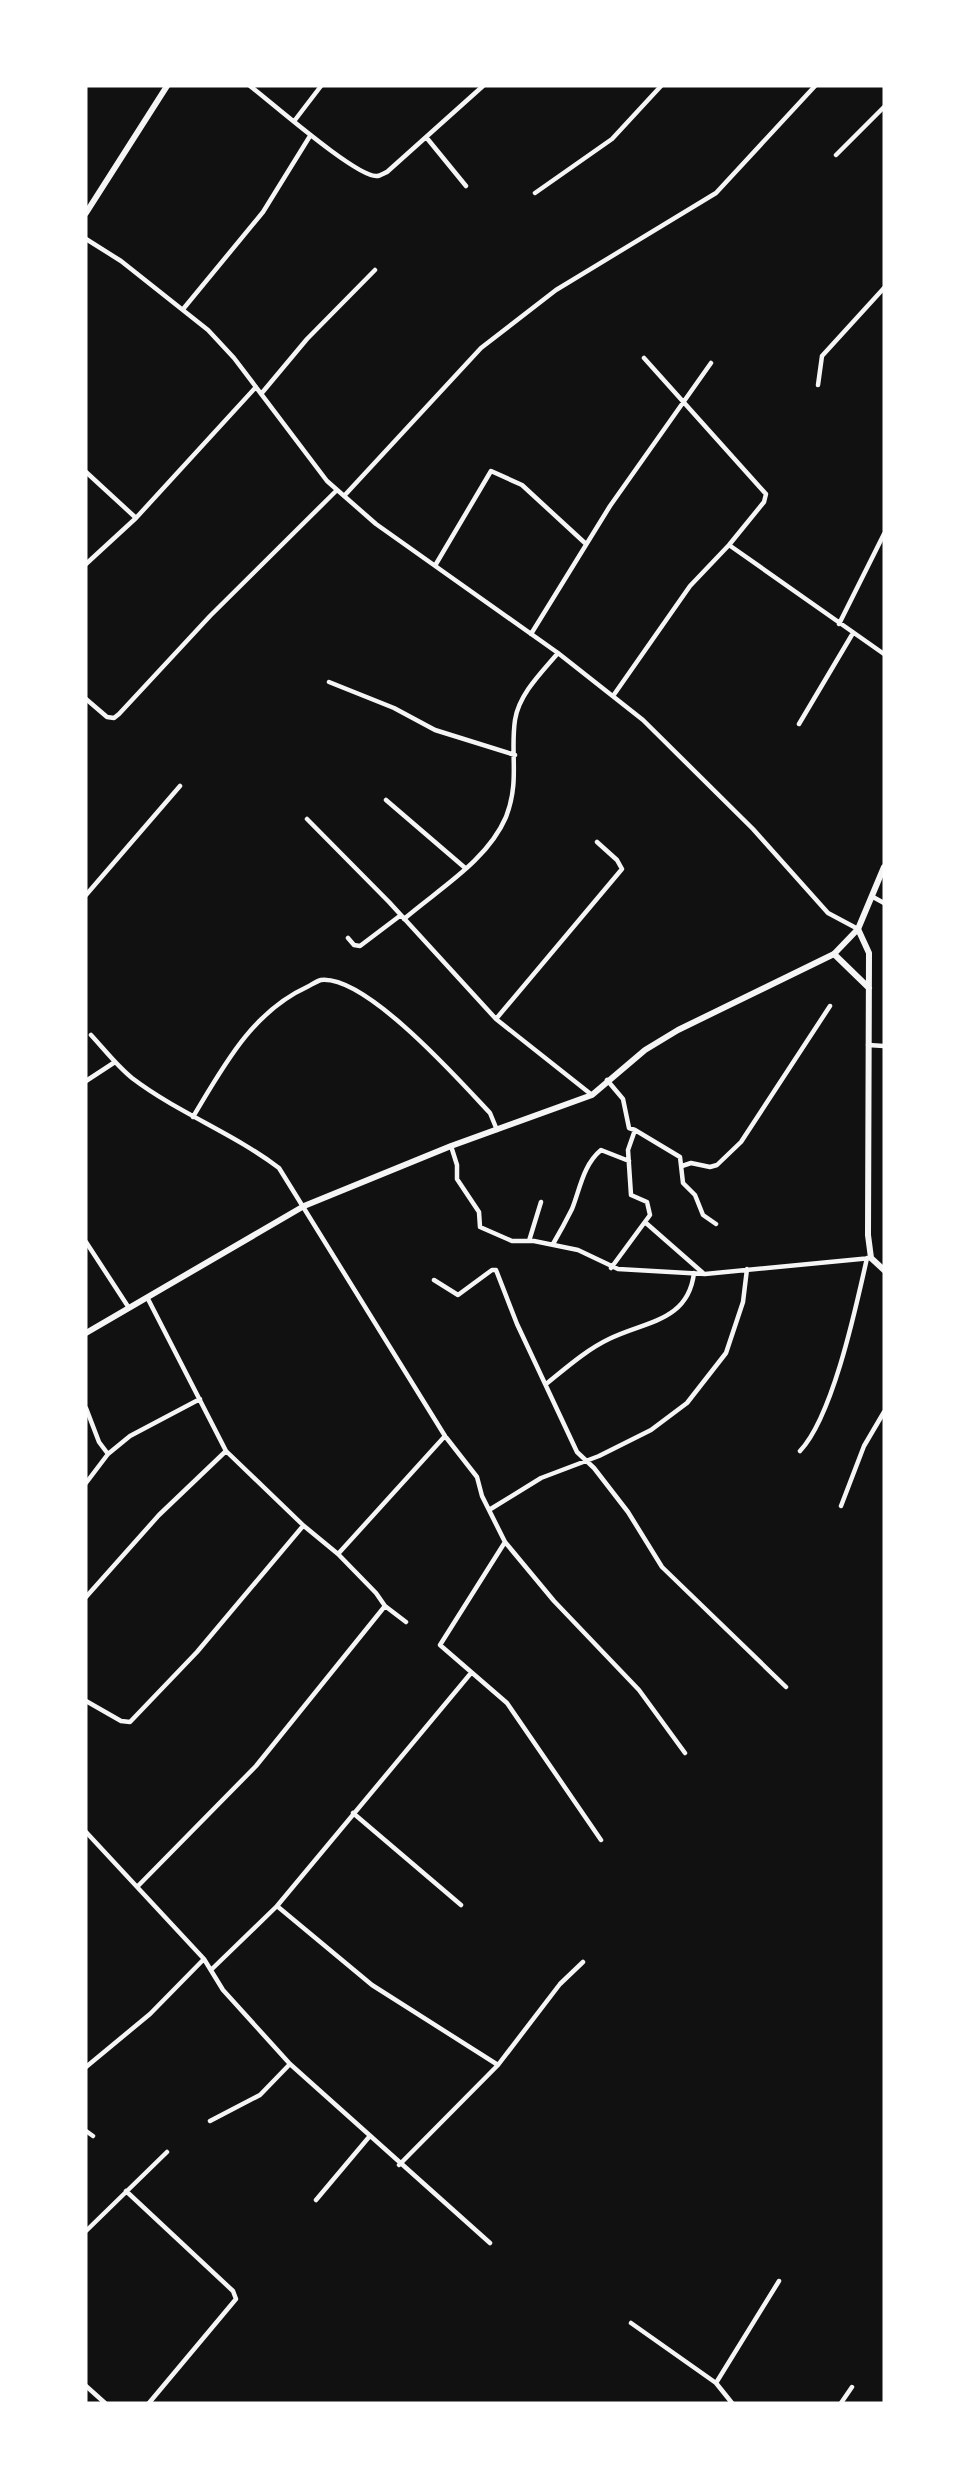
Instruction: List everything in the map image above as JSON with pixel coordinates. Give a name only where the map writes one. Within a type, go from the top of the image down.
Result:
[{"type":"main road","points":[[86,213],[167,86]]},
{"type":"main road","points":[[86,1333],[304,1206],[451,1146],[592,1095],[607,1080],[677,1030],[834,954],[858,929],[884,867]]},
{"type":"main road","points":[[858,929],[869,953],[869,1258],[884,1270]]},
{"type":"main road","points":[[834,954],[869,988]]},
{"type":"street","points":[[250,86],[295,120],[310,136],[370,175],[387,172],[483,86]]},
{"type":"street","points":[[295,120],[321,86]]},
{"type":"street","points":[[535,193],[612,139],[661,86]]},
{"type":"street","points":[[344,496],[481,348],[556,289],[716,193],[815,86]]},
{"type":"street","points":[[836,155],[884,107]]},
{"type":"street","points":[[184,309],[263,212],[310,136]]},
{"type":"street","points":[[426,137],[466,186]]},
{"type":"street","points":[[86,239],[121,261],[208,330],[256,387],[322,475],[337,490],[376,524],[558,653],[643,720],[753,829],[828,913],[858,929]]},
{"type":"street","points":[[261,394],[307,339],[375,270]]},
{"type":"street","points":[[818,384],[822,356],[884,288]]},
{"type":"street","points":[[613,696],[690,586],[729,545],[764,502],[766,494],[643,358]]},
{"type":"street","points":[[531,634],[586,544],[711,363]]},
{"type":"street","points":[[86,564],[136,518],[256,387]]},
{"type":"street","points":[[436,564],[491,471],[522,485],[586,544]]},
{"type":"street","points":[[86,472],[136,518]]},
{"type":"street","points":[[86,699],[107,717],[114,718],[119,714],[209,616],[337,490]]},
{"type":"street","points":[[839,624],[884,534]]},
{"type":"street","points":[[729,545],[884,654]]},
{"type":"street","points":[[799,724],[853,634]]},
{"type":"street","points":[[348,939],[354,945],[360,946],[403,917],[464,867],[481,858],[506,816],[516,769],[515,719],[529,687],[558,653]]},
{"type":"street","points":[[329,682],[394,708],[435,730],[515,755]]},
{"type":"street","points":[[86,895],[180,786]]},
{"type":"street","points":[[386,800],[464,867]]},
{"type":"street","points":[[307,819],[403,917],[496,1019],[592,1095]]},
{"type":"street","points":[[496,1019],[622,869],[617,860],[597,842]]},
{"type":"street","points":[[873,897],[884,903]]},
{"type":"street","points":[[193,1117],[252,1027],[292,993],[321,980],[358,989],[380,1006],[490,1113],[497,1130]]},
{"type":"street","points":[[682,1166],[691,1163],[710,1167],[717,1165],[741,1142],[830,1006]]},
{"type":"street","points":[[91,1035],[130,1077],[193,1117],[227,1133],[279,1168],[445,1436],[477,1477],[505,1542],[554,1601],[639,1690],[685,1753]]},
{"type":"street","points":[[868,1045],[884,1046]]},
{"type":"street","points":[[86,1081],[115,1062]]},
{"type":"street","points":[[607,1080],[623,1099],[622,1105],[629,1128],[680,1157],[684,1182],[695,1195],[703,1215],[716,1224]]},
{"type":"street","points":[[611,1268],[650,1215],[646,1202],[631,1195],[628,1150],[635,1130]]},
{"type":"street","points":[[451,1146],[457,1166],[457,1179],[479,1212],[480,1227],[512,1241],[553,1244],[578,1250],[611,1268],[705,1274],[869,1258],[836,1380],[815,1428],[800,1451]]},
{"type":"street","points":[[553,1244],[572,1209],[578,1183],[596,1154],[601,1150],[629,1161]]},
{"type":"street","points":[[529,1241],[541,1202]]},
{"type":"street","points":[[646,1223],[705,1274]]},
{"type":"street","points":[[86,1242],[130,1309]]},
{"type":"street","points":[[434,1280],[458,1296],[492,1269],[496,1270],[568,1434],[585,1460],[628,1512],[662,1567],[786,1687]]},
{"type":"street","points":[[489,1510],[541,1478],[651,1430],[687,1403],[726,1353],[743,1302],[747,1269]]},
{"type":"street","points":[[546,1384],[607,1339],[673,1312],[685,1301],[692,1287],[694,1273]]},
{"type":"street","points":[[148,1299],[226,1451],[304,1526],[338,1554],[385,1606],[406,1622]]},
{"type":"street","points":[[86,1483],[108,1454],[130,1436],[200,1399]]},
{"type":"street","points":[[86,1408],[99,1442],[108,1454]]},
{"type":"street","points":[[841,1506],[864,1446],[884,1412]]},
{"type":"street","points":[[338,1554],[445,1436]]},
{"type":"street","points":[[86,1597],[159,1515],[226,1451]]},
{"type":"street","points":[[86,1701],[121,1721],[130,1721],[197,1651],[304,1526]]},
{"type":"street","points":[[505,1542],[440,1640],[443,1650],[507,1703],[601,1840]]},
{"type":"street","points":[[137,1888],[256,1766],[385,1606]]},
{"type":"street","points":[[212,1969],[277,1906],[471,1673]]},
{"type":"street","points":[[354,1813],[461,1905]]},
{"type":"street","points":[[86,1832],[204,1959],[223,1990],[290,2064],[399,2165],[490,2243]]},
{"type":"street","points":[[277,1906],[372,1985],[498,2066]]},
{"type":"street","points":[[86,2067],[150,2014],[204,1959]]},
{"type":"street","points":[[399,2165],[498,2066],[560,1984],[583,1962]]},
{"type":"street","points":[[210,2121],[260,2095],[290,2064]]},
{"type":"street","points":[[86,2130],[93,2136]]},
{"type":"street","points":[[316,2200],[369,2137]]},
{"type":"street","points":[[86,2231],[167,2152]]},
{"type":"street","points":[[126,2191],[233,2291],[236,2299],[149,2403]]},
{"type":"street","points":[[716,2383],[779,2281]]},
{"type":"street","points":[[631,2323],[716,2383],[732,2403]]},
{"type":"street","points":[[86,2386],[105,2403]]},
{"type":"street","points":[[841,2403],[852,2387]]}]
